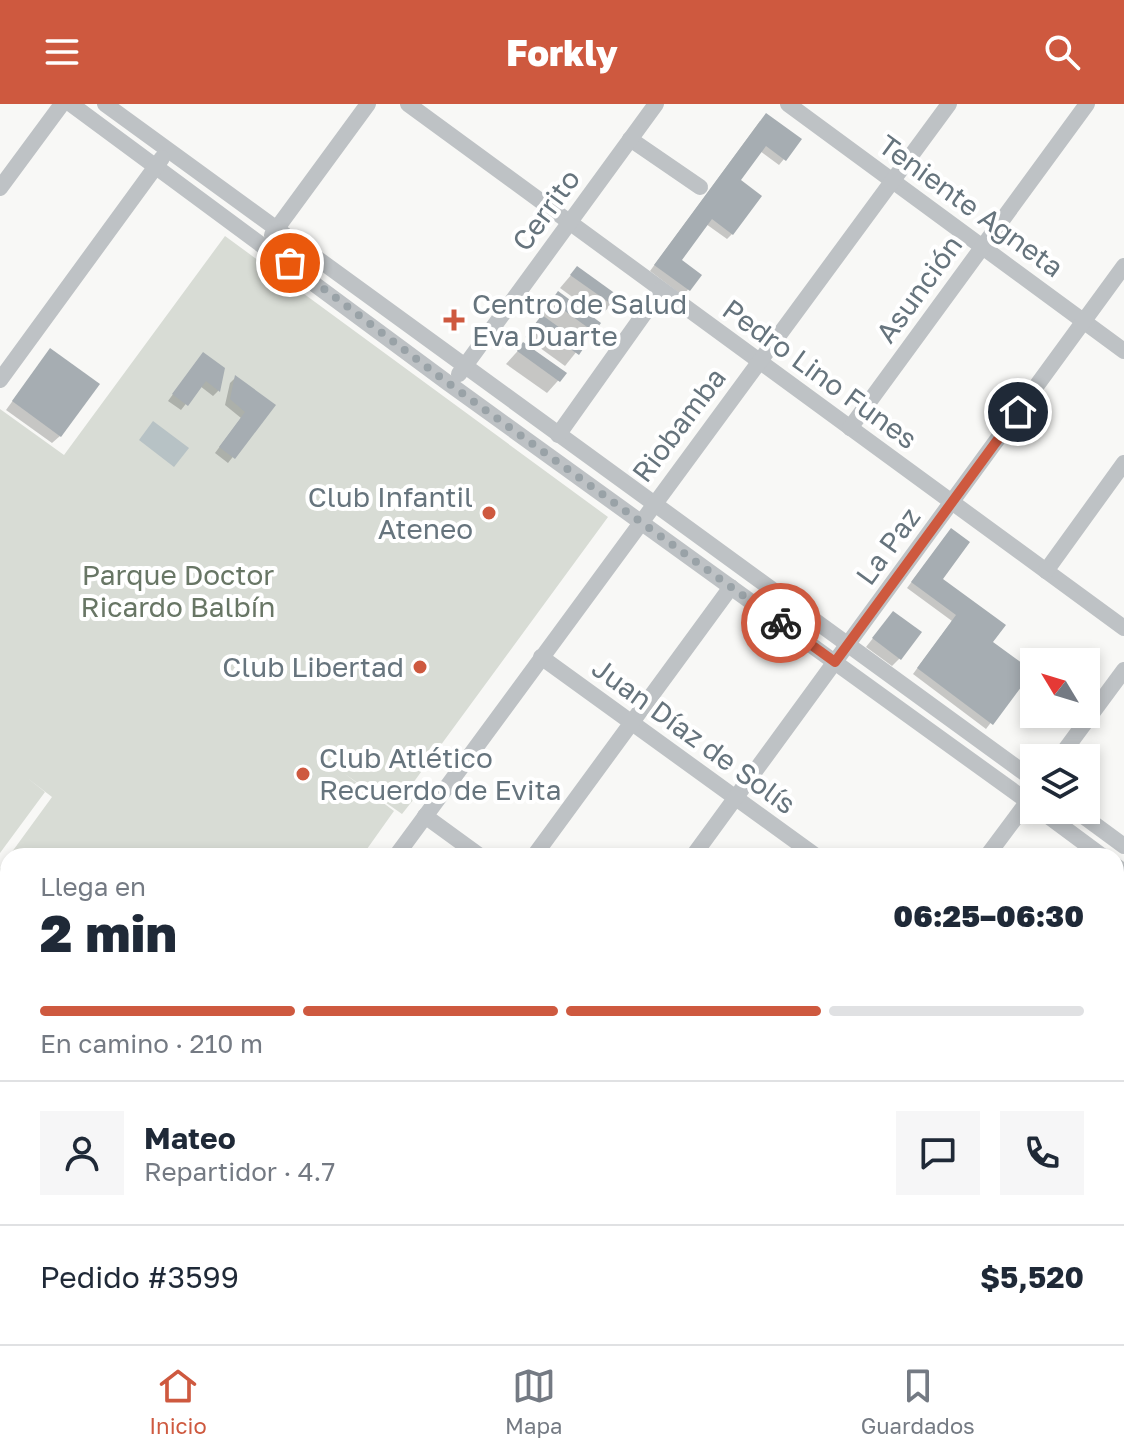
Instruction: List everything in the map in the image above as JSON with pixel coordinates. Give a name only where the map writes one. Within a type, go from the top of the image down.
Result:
[{"type":"street","points":[[0,188],[62,104]]},
{"type":"street","points":[[71,104],[448,383],[848,644],[1020,770]]},
{"type":"street","points":[[105,104],[558,435],[731,587],[1020,792]]},
{"type":"street","points":[[265,245],[368,104]]},
{"type":"street","name":"Pedro Lino Funes","points":[[408,104],[1124,628]]},
{"type":"street","name":"Cerrito","points":[[448,383],[463,368],[656,104]]},
{"type":"street","name":"Teniente Agneta","points":[[788,104],[1124,351]]},
{"type":"street","name":"Riobamba","points":[[402,848],[949,104]]},
{"type":"street","name":"Asunción","points":[[850,428],[1087,104]]},
{"type":"street","points":[[630,139],[700,187]]},
{"type":"street","points":[[0,380],[168,149]]},
{"type":"street","name":"La Paz","points":[[699,848],[1124,266]]},
{"type":"street","points":[[558,435],[661,290]]},
{"type":"street","points":[[1046,571],[1124,463]]},
{"type":"street","points":[[540,848],[731,587]]},
{"type":"street","name":"Juan Díaz de Solís","points":[[541,657],[805,848]]},
{"type":"street","points":[[1069,744],[1124,670]]},
{"type":"street","points":[[425,816],[469,848]]},
{"type":"street","points":[[994,848],[1020,818]]},
{"type":"street","points":[[1062,824],[1092,848]]},
{"type":"street","points":[[1094,824],[1124,846]]},
{"type":"green space","name":"Parque Doctor Ricardo Balbín","points":[[225,236],[608,517],[413,783],[421,790],[402,814],[345,774],[394,811],[368,848],[15,848],[52,797],[26,777],[45,792],[4,848],[0,848],[0,409],[64,455]]},
{"type":"shaded area","points":[[153,421],[189,448],[174,467],[139,440]]},
{"type":"building","points":[[766,113],[802,139],[786,161],[766,146],[741,180],[762,196],[733,235],[712,219],[682,260],[702,275],[690,291],[654,265]]},
{"type":"building","points":[[577,266],[620,297],[614,306],[570,275]]},
{"type":"building","points":[[558,291],[601,323],[594,332],[551,301]]},
{"type":"building","points":[[542,315],[585,346],[579,355],[535,324]]},
{"type":"building","points":[[523,342],[567,373],[560,382],[517,351]]},
{"type":"building","points":[[50,348],[100,384],[61,437],[12,401]]},
{"type":"building","points":[[203,352],[225,368],[220,392],[206,381],[188,406],[172,394]]},
{"type":"building","points":[[235,375],[276,405],[235,459],[219,447],[245,412],[230,399]]},
{"type":"building","points":[[951,528],[970,542],[943,579],[1006,625],[993,642],[1020,662],[1020,689],[993,725],[917,668],[956,615],[911,582]]},
{"type":"building","points":[[893,611],[922,632],[901,660],[872,638]]},
{"type":"way so far","points":[[290,263],[448,383],[781,623]]},
{"type":"place","name":"Centro de Salud Eva Duarte","points":[[454,320]]},
{"type":"place","name":"Club Infantil Ateneo","points":[[489,513]]},
{"type":"place","name":"Club Libertad","points":[[420,667]]},
{"type":"place","name":"Club Atlético Recuerdo de Evita","points":[[303,774]]},
{"type":"route","points":[[781,623],[835,662],[1018,412]]}]
